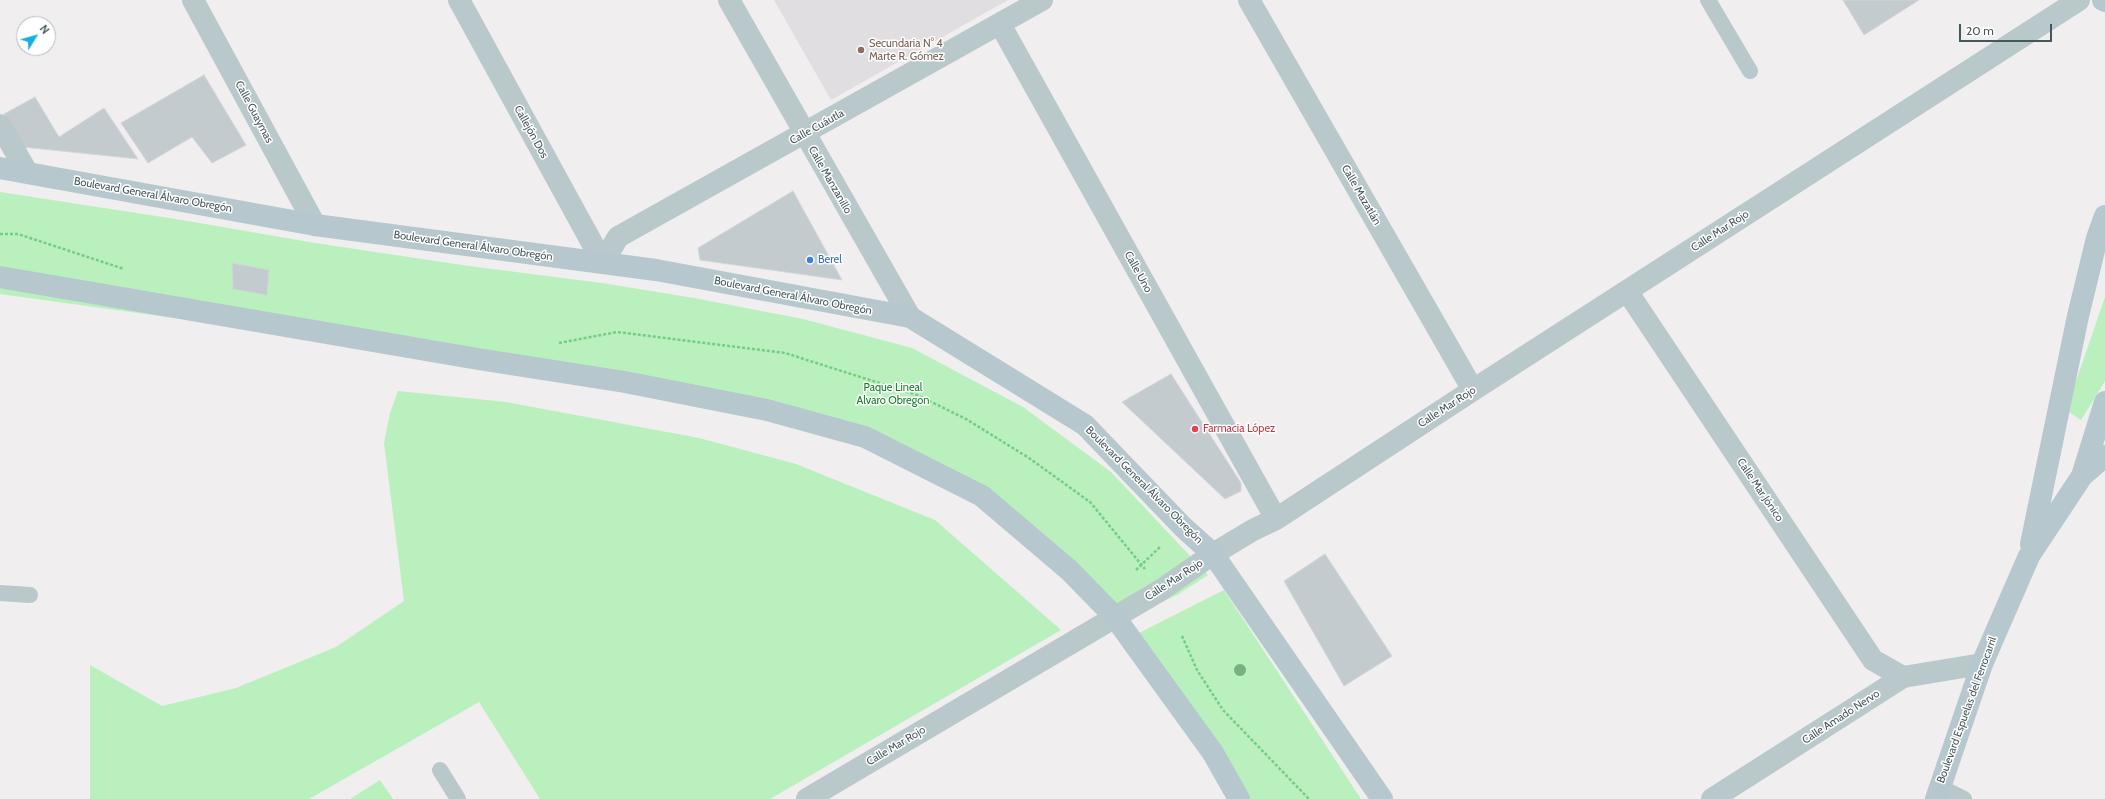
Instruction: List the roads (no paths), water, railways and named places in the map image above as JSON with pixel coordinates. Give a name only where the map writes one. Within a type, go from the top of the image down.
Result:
[{"type":"main road","name":"Boulevard General Álvaro Obregón","points":[[0,168],[315,224],[656,270],[910,317],[1085,425],[1183,527],[1213,554],[1382,799]]},
{"type":"main road","points":[[2029,556],[2078,316],[2105,216]]},
{"type":"main road","points":[[0,277],[470,358],[625,382],[767,410],[865,436],[982,496],[1069,570],[1114,616],[1213,753],[1239,799]]},
{"type":"main road","name":"Boulevard Espuelas del Ferrocarril","points":[[2082,476],[2105,402]]},
{"type":"main road","name":"Boulevard Espuelas del Ferrocarril","points":[[1938,793],[1982,664],[2029,556],[2082,476],[2105,456]]},
{"type":"street","name":"Calle Guaymas","points":[[193,0],[315,224]]},
{"type":"street","name":"Callejón Dos","points":[[459,0],[603,263]]},
{"type":"street","name":"Calle Manzanillo","points":[[729,0],[804,134],[910,317]]},
{"type":"street","name":"Calle Cuáutla","points":[[603,263],[618,237],[1042,0]]},
{"type":"street","name":"Calle Mazatlán","points":[[1249,0],[1473,390]]},
{"type":"street","name":"Calle Mar Rojo","points":[[807,799],[1114,616],[1161,590],[1213,554],[1253,530],[1276,520],[1473,390],[2079,0]]},
{"type":"street","name":"Calle Uno","points":[[1000,24],[1276,520]]},
{"type":"street","points":[[0,125],[27,172]]},
{"type":"street","name":"Calle Mar Jónico","points":[[1627,291],[1873,660],[1903,677]]},
{"type":"street","name":"Calle Amado Nervo","points":[[1712,799],[1903,677],[1982,664]]},
{"type":"lane","points":[[1708,0],[1750,71]]},
{"type":"lane","points":[[0,593],[30,595]]},
{"type":"lane","points":[[440,770],[458,799]]},
{"type":"lane","points":[[1938,793],[1964,799]]},
{"type":"place","name":"Secundaria N° 4 Marte R. Gómez","points":[[861,50]]},
{"type":"place","name":"Berel","points":[[810,260]]},
{"type":"place","name":"Farmacia López","points":[[1195,429]]},
{"type":"park label","name":"Paque Lineal Alvaro Obregon","points":[[893,394]]}]
